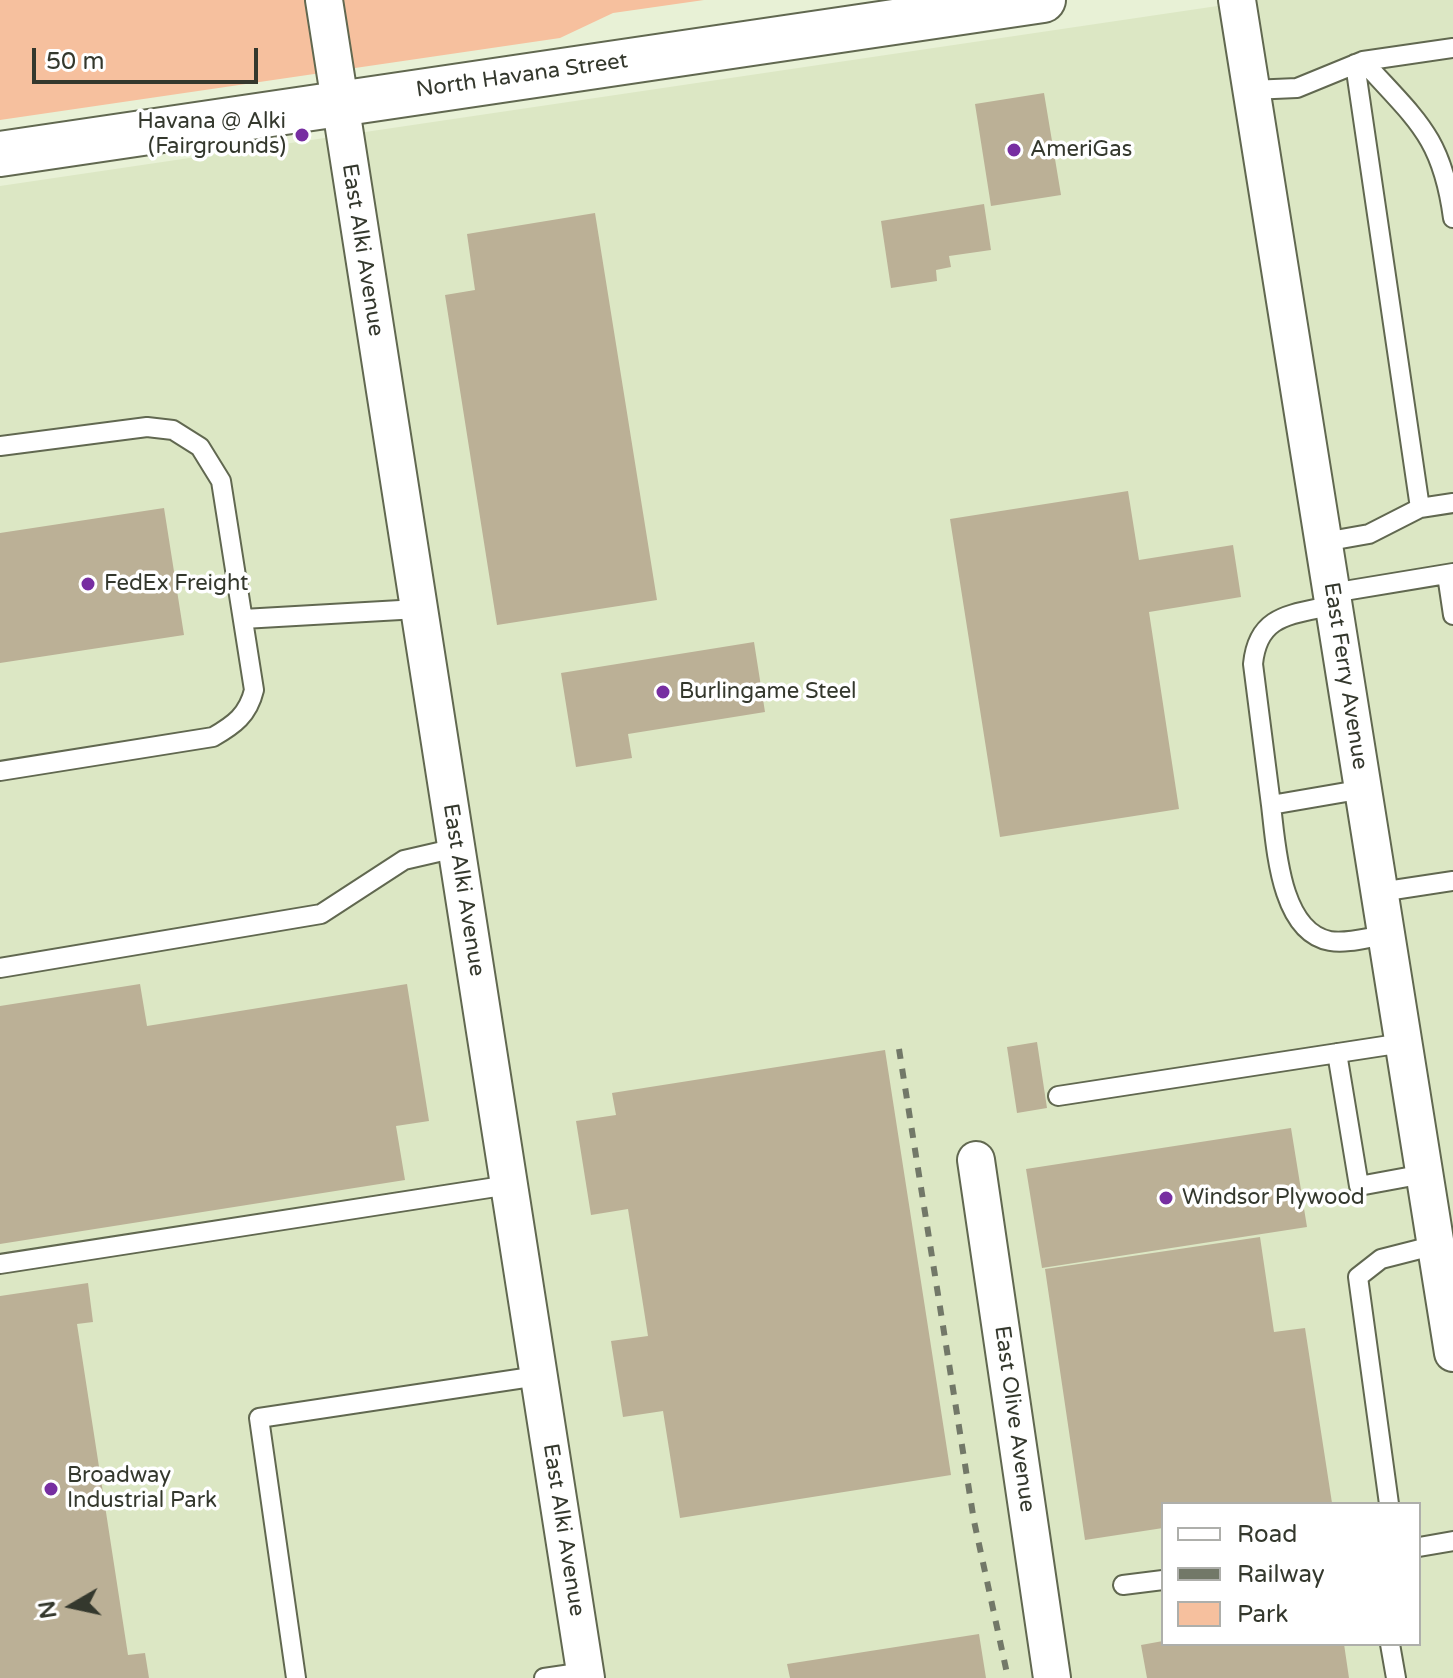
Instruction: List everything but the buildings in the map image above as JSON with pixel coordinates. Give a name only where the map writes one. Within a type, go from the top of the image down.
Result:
[{"type":"street","name":"East Alki Avenue","points":[[324,0],[586,1675]]},
{"type":"street","name":"North Havana Street","points":[[0,154],[1043,0]]},
{"type":"street","name":"East Ferry Avenue","points":[[1237,0],[1424,1174],[1448,1292],[1453,1353]]},
{"type":"street","name":"East Olive Avenue","points":[[976,1160],[1052,1678]]},
{"type":"lane","points":[[1251,90],[1297,88],[1359,63],[1453,48]]},
{"type":"lane","points":[[1359,63],[1427,131],[1449,185],[1453,218]]},
{"type":"lane","points":[[1359,63],[1420,508]]},
{"type":"lane","points":[[0,446],[147,427],[173,430],[200,447],[221,481],[254,690],[251,706],[230,727],[213,737],[0,771]]},
{"type":"lane","points":[[1324,542],[1369,534],[1420,508],[1453,503]]},
{"type":"lane","points":[[1386,935],[1331,941],[1300,925],[1283,879],[1271,805],[1253,664],[1255,647],[1261,631],[1288,615],[1333,599],[1450,574],[1453,615]]},
{"type":"lane","points":[[243,619],[418,609]]},
{"type":"lane","points":[[1271,805],[1364,789]]},
{"type":"lane","points":[[0,968],[321,914],[404,860],[456,848]]},
{"type":"lane","points":[[1380,892],[1453,881]]},
{"type":"lane","points":[[1058,1096],[1403,1043]]},
{"type":"lane","points":[[1337,1053],[1359,1186],[1424,1174]]},
{"type":"lane","points":[[0,1264],[509,1185]]},
{"type":"lane","points":[[1389,1502],[1358,1277],[1381,1259],[1436,1245]]},
{"type":"lane","points":[[296,1678],[259,1418],[538,1376]]},
{"type":"lane","points":[[1421,1547],[1453,1541]]},
{"type":"lane","points":[[1123,1585],[1161,1580]]},
{"type":"lane","points":[[1390,1646],[1396,1678]]},
{"type":"lane","points":[[544,1678],[586,1675]]},
{"type":"shaded area","points":[[1258,0],[1453,0],[1453,1678],[0,1678],[0,186]]},
{"type":"green space","points":[[0,0],[704,0],[613,13],[560,38],[0,120]]},
{"type":"railway","points":[[899,1049],[974,1521],[1008,1678]]},
{"type":"place","name":"Havana @ Alki (Fairgrounds)","points":[[302,135]]},
{"type":"place","name":"AmeriGas","points":[[1014,150]]},
{"type":"place","name":"FedEx Freight","points":[[88,584]]},
{"type":"place","name":"Burlingame Steel","points":[[663,692]]},
{"type":"place","name":"Windsor Plywood","points":[[1166,1198]]},
{"type":"place","name":"Broadway Industrial Park","points":[[51,1489]]}]
